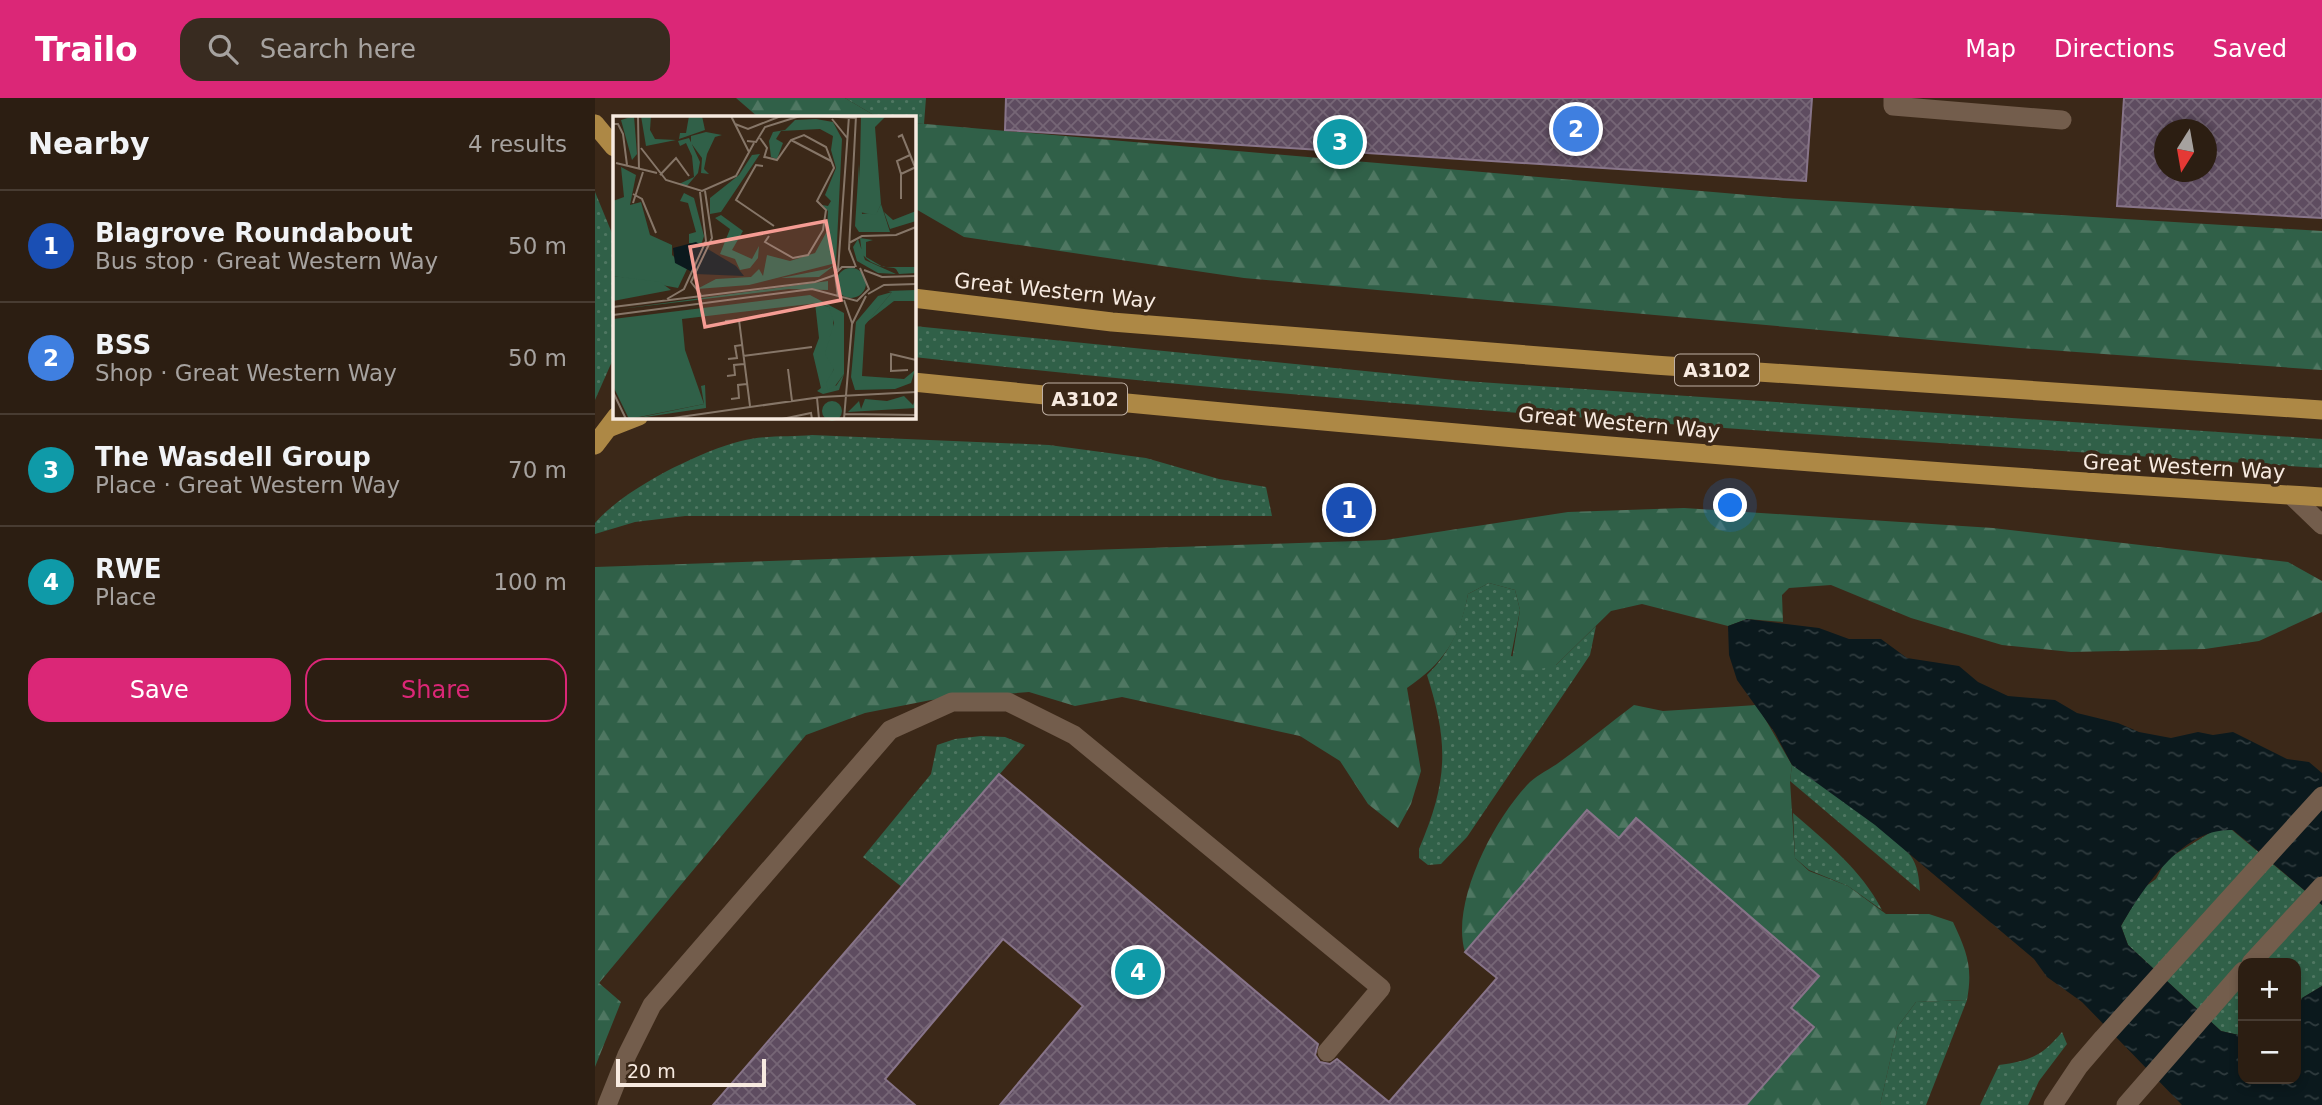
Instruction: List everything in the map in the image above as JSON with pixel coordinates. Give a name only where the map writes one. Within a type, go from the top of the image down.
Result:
[{"type":"main road","points":[[603,129],[613,145]]},
{"type":"main road","name":"Great Western Way","points":[[915,298],[1112,322],[1613,362],[2322,410]]},
{"type":"main road","name":"Great Western Way","points":[[915,382],[1353,425],[2070,483],[2322,497]]},
{"type":"main road","points":[[595,445],[614,422]]},
{"type":"lane","points":[[1893,98],[1893,106],[2062,120]]},
{"type":"lane","points":[[2292,496],[2322,525]]},
{"type":"lane","points":[[607,1105],[627,1055],[652,1005],[890,730],[952,702],[1008,702],[1074,734],[1381,988],[1327,1052]]},
{"type":"lane","points":[[2053,1105],[2079,1066],[2103,1038],[2322,796]]},
{"type":"lane","points":[[2256,958],[2322,886]]},
{"type":"lane","points":[[2126,1105],[2238,977]]},
{"type":"green space","points":[[736,98],[845,98],[875,116],[757,116]]},
{"type":"green space","points":[[845,98],[926,98],[924,124],[915,123],[915,116],[875,116]]},
{"type":"green space","points":[[915,123],[1783,198],[2322,231],[2322,370],[2020,348],[1244,278],[964,237],[915,209]]},
{"type":"green space","points":[[595,192],[613,236],[613,359],[595,400]]},
{"type":"green space","points":[[915,326],[1465,381],[2322,439],[2322,468],[1441,407],[915,357]]},
{"type":"green space","points":[[812,435],[1049,445],[1146,458],[1219,479],[1266,487],[1272,516],[685,516],[635,522],[595,534],[595,523],[624,497],[684,463],[749,439]]},
{"type":"green space","points":[[1684,508],[1993,528],[2288,562],[2322,581],[2322,612],[2259,641],[2205,649],[2071,652],[2002,645],[1911,618],[1831,585],[1789,588],[1782,595],[1783,622],[1747,619],[1728,626],[1642,604],[1611,611],[1556,665],[1529,672],[1511,666],[1520,610],[1515,590],[1489,583],[1468,594],[1460,624],[1448,648],[1431,669],[1407,688],[1421,771],[1411,804],[1398,828],[1368,804],[1340,761],[1300,736],[1122,697],[1075,706],[1029,692],[931,700],[865,713],[806,735],[599,983],[621,1002],[595,1067],[595,567],[1385,540],[1568,512]]},
{"type":"green space","points":[[1489,583],[1515,590],[1520,610],[1511,656],[1556,665],[1596,626],[1590,655],[1467,837],[1441,864],[1428,865],[1419,858],[1419,849],[1436,803],[1442,742],[1427,675],[1454,638],[1468,594]]},
{"type":"green space","points":[[1634,705],[1663,711],[1757,705],[1792,765],[1790,781],[1795,858],[1809,871],[1848,886],[1886,914],[1929,914],[1953,922],[1967,960],[1967,1000],[1916,1002],[1898,1026],[1880,1105],[1746,1105],[1813,1027],[1791,1008],[1816,974],[1636,818],[1619,838],[1587,811],[1465,952],[1462,932],[1470,885],[1490,838],[1503,816],[1530,782]]},
{"type":"green space","points":[[1005,737],[1025,745],[902,887],[863,857],[931,774],[937,745],[955,739]]},
{"type":"green space","points":[[1792,765],[1854,807],[1899,843],[1915,863],[1920,891],[1790,781]]},
{"type":"green space","points":[[1793,813],[1854,869],[1882,910],[1848,886],[1809,870],[1795,858]]},
{"type":"green space","points":[[2216,829],[2232,830],[2322,905],[2322,986],[2301,1000],[2301,958],[2238,958],[2238,1035],[2221,1031],[2128,945],[2121,926],[2142,889],[2156,879],[2166,860]]},
{"type":"green space","points":[[1967,1000],[1926,1105],[1880,1105],[1898,1026],[1916,1002]]},
{"type":"green space","points":[[2062,1032],[2067,1044],[2039,1081],[2028,1105],[1980,1105],[1999,1065],[2035,1056]]},
{"type":"water","points":[[1747,619],[1819,628],[1849,639],[1881,639],[1907,658],[1959,666],[1978,682],[2008,696],[2055,700],[2077,713],[2118,723],[2139,732],[2171,738],[2198,732],[2213,735],[2233,732],[2287,759],[2309,762],[2322,773],[2322,905],[2233,830],[2197,838],[2181,849],[2153,878],[2121,926],[2128,945],[2221,1031],[2238,1035],[2238,1084],[2301,1084],[2301,1000],[2322,986],[2322,1105],[2182,1105],[2082,1002],[2047,977],[2034,959],[1875,825],[1792,765],[1775,733],[1737,680],[1729,655],[1728,626]]},
{"type":"building","points":[[1006,98],[1812,98],[1806,181],[1005,130]]},
{"type":"building","points":[[2124,98],[2322,98],[2322,218],[2117,206]]},
{"type":"building","points":[[999,774],[1318,1044],[1315,1055],[1320,1062],[1330,1064],[1337,1059],[1389,1102],[1497,978],[1465,952],[1587,810],[1619,838],[1636,818],[1819,976],[1791,1008],[1814,1027],[1746,1105],[1000,1105],[1083,1006],[1003,939],[885,1079],[915,1105],[713,1105]]},
{"type":"place","name":"BSS","points":[[1576,129]]},
{"type":"place","name":"The Wasdell Group","points":[[1340,142]]},
{"type":"place","name":"Blagrove Roundabout","points":[[1349,510]]},
{"type":"place","name":"RWE","points":[[1138,972]]}]
